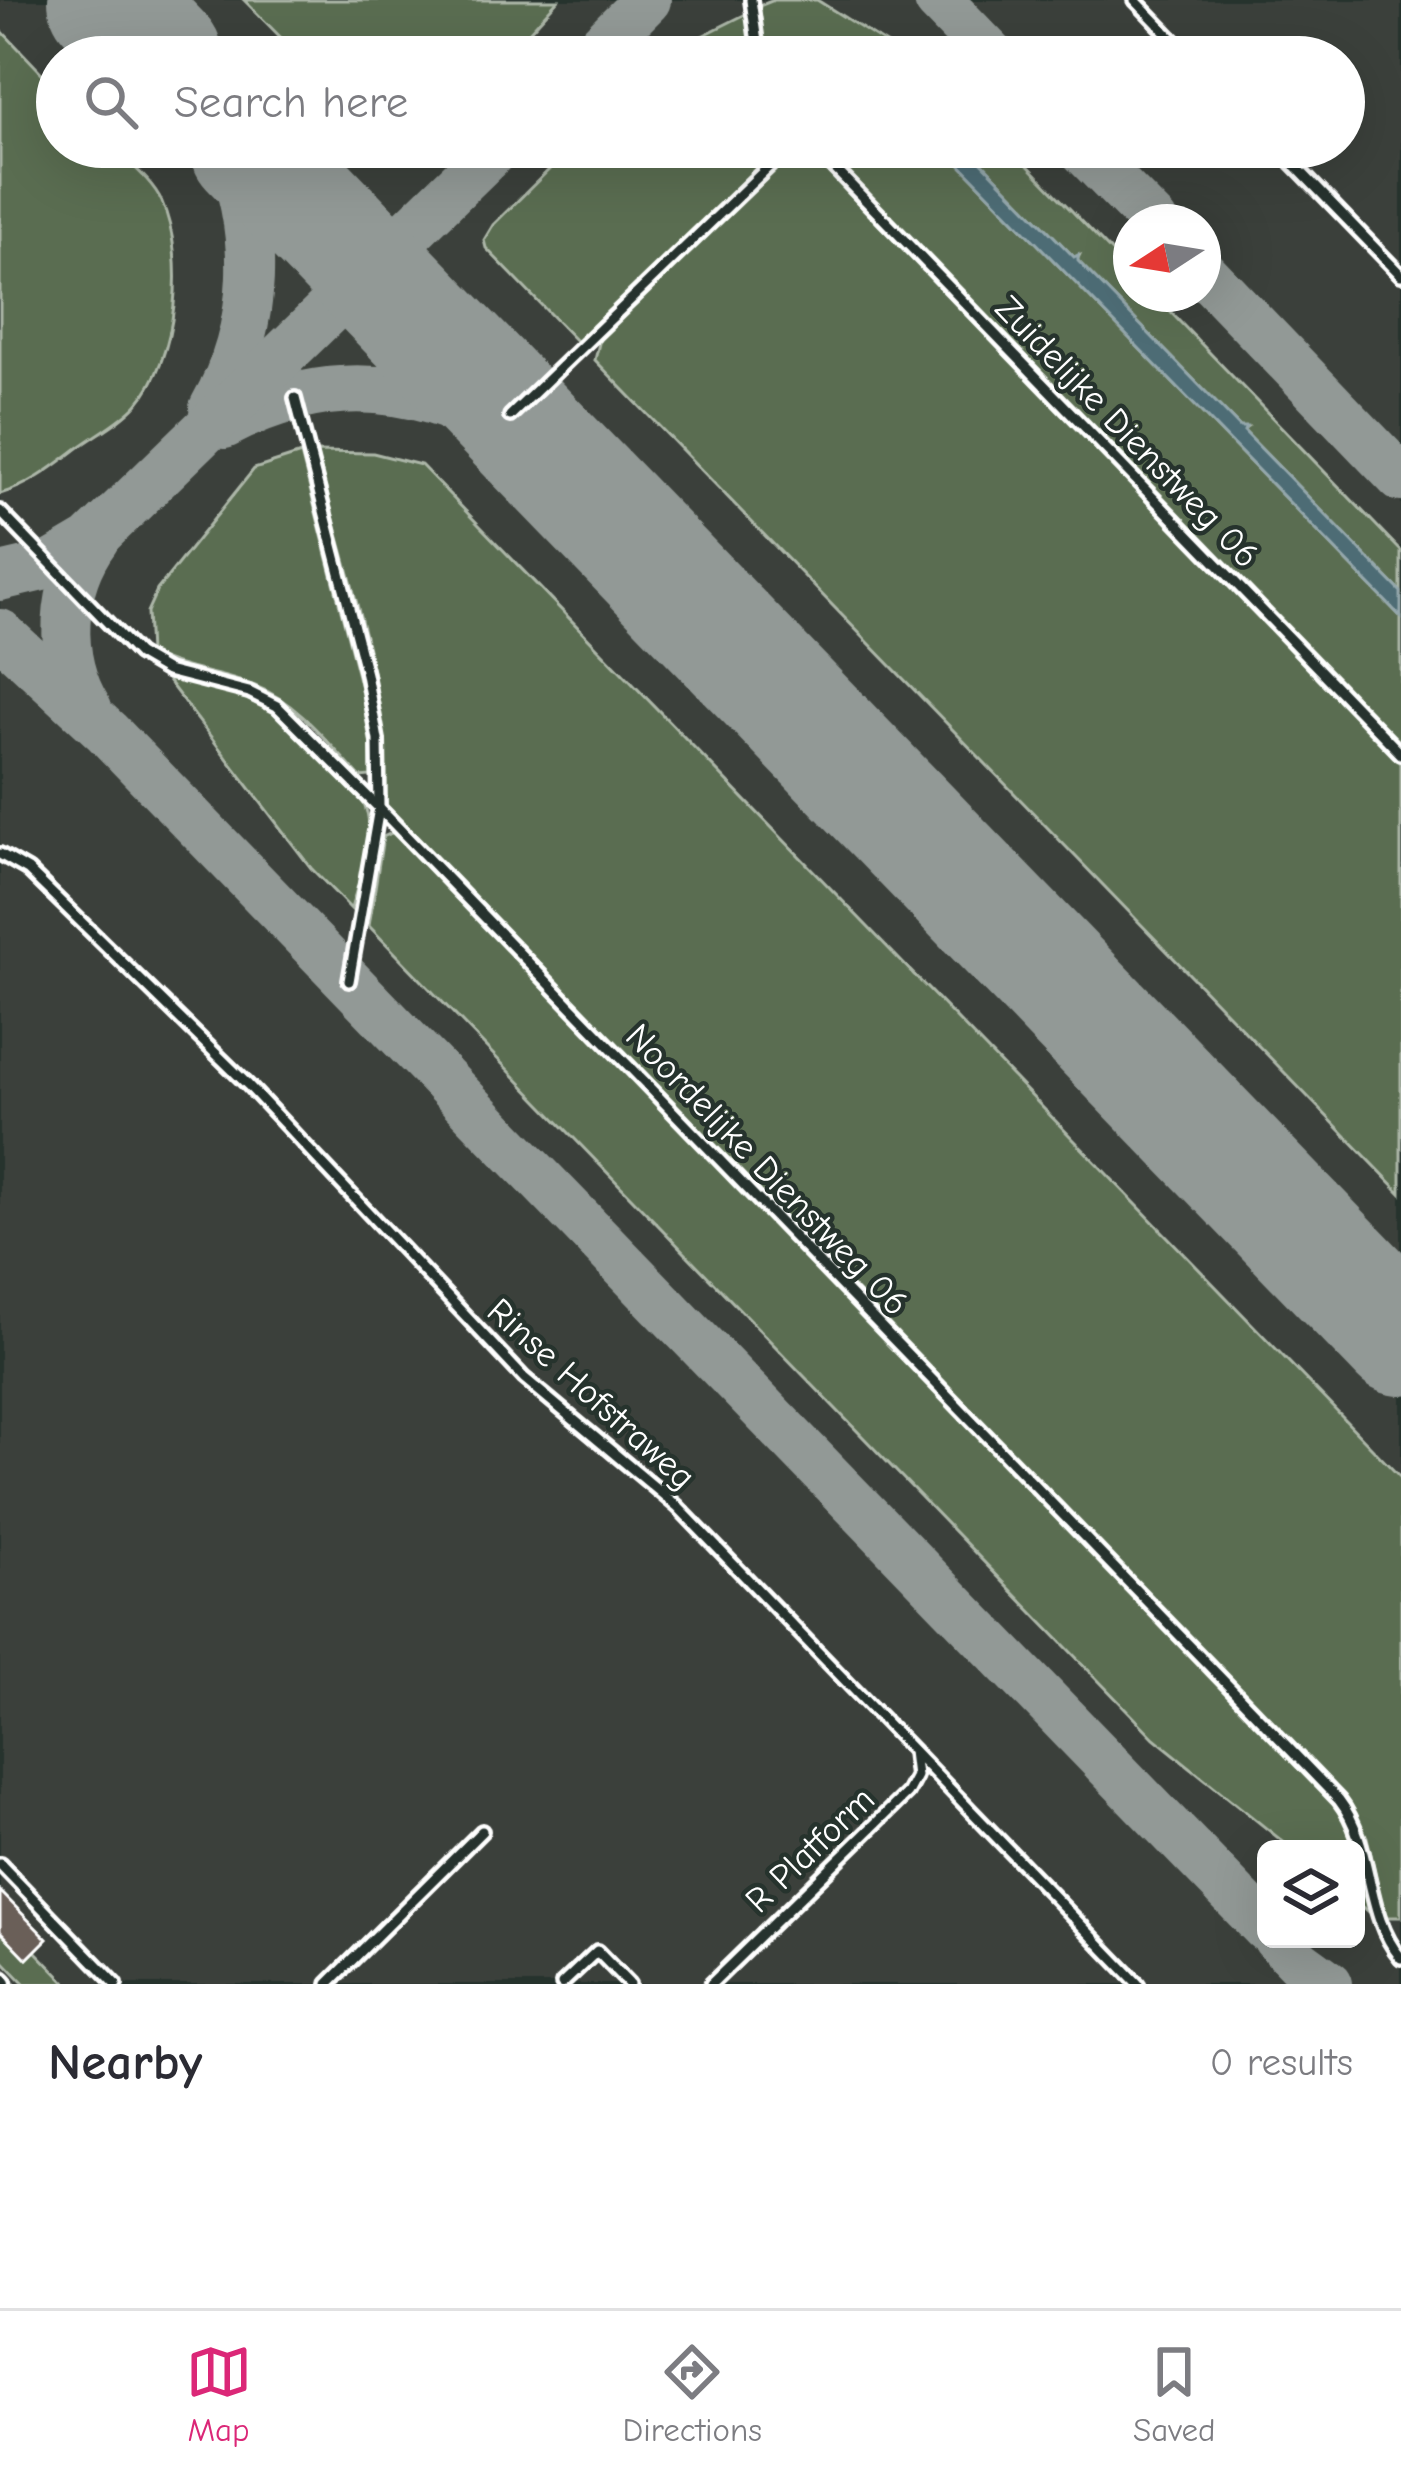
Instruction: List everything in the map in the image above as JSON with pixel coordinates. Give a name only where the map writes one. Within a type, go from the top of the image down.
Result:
[{"type":"lane","points":[[751,0],[756,36]]},
{"type":"lane","points":[[1135,0],[1170,36]]},
{"type":"lane","points":[[510,416],[767,168]]},
{"type":"lane","name":"Zuidelijke Dienstweg 06","points":[[834,168],[1401,754]]},
{"type":"lane","points":[[1297,168],[1401,275]]},
{"type":"lane","points":[[295,398],[373,707],[379,752],[380,808],[349,981]]},
{"type":"lane","name":"Noordelijke Dienstweg 06","points":[[0,511],[138,654],[167,671],[249,692],[277,706],[380,808],[1339,1800],[1361,1841],[1383,1930],[1401,1958]]},
{"type":"lane","name":"Rinse Hofstraweg","points":[[0,854],[28,870],[248,1085],[524,1378],[653,1482],[1138,1984]]},
{"type":"lane","name":"R Platform","points":[[711,1984],[911,1789],[916,1763],[906,1743]]},
{"type":"lane","points":[[328,1984],[482,1831]]},
{"type":"lane","points":[[0,1864],[116,1984]]},
{"type":"lane","points":[[562,1984],[597,1951],[629,1984]]},
{"type":"shaded area","points":[[0,0],[1401,0],[1401,1984],[0,1984]]},
{"type":"green space","points":[[244,0],[558,0],[525,36],[279,36]]},
{"type":"green space","points":[[774,0],[817,0],[874,36],[763,36],[759,6]]},
{"type":"green space","points":[[748,13],[750,36],[702,36]]},
{"type":"green space","points":[[0,29],[36,67],[36,168],[135,168],[162,202],[174,250],[175,278],[162,360],[137,404],[41,475],[0,494]]},
{"type":"green space","points":[[551,168],[760,168],[579,344],[486,248],[484,240]]},
{"type":"green space","points":[[774,168],[824,168],[1401,763],[1401,1193],[595,360],[608,327]]},
{"type":"green space","points":[[843,168],[963,168],[1401,617],[1401,752]]},
{"type":"green space","points":[[987,168],[1030,168],[1113,253],[1113,297],[1077,260],[1079,256],[1075,258]]},
{"type":"green space","points":[[1128,312],[1170,312],[1401,551],[1401,592],[1243,430],[1246,428]]},
{"type":"green space","points":[[316,452],[373,453],[421,465],[1401,1478],[1401,1917],[1385,1917],[1367,1837],[1344,1796],[385,804],[381,717],[373,672]]},
{"type":"green space","points":[[301,454],[361,688],[371,776],[360,777],[312,726],[271,693],[149,653],[147,612],[157,590],[254,469]]},
{"type":"green space","points":[[165,677],[237,695],[273,711],[362,801],[369,839],[351,909],[311,868]]},
{"type":"green space","points":[[394,832],[1333,1802],[1354,1840],[1281,1840],[1154,1738],[369,926],[383,837]]},
{"type":"green space","points":[[0,1915],[67,1984],[25,1984],[0,1958]]},
{"type":"water","points":[[963,168],[987,168],[1074,257],[1078,255],[1078,261],[1113,297],[1113,312],[1128,312],[1240,427],[1246,427],[1244,431],[1401,592],[1401,617]]},
{"type":"building","points":[[0,1891],[47,1939],[27,1959],[0,1931]]},
{"type":"taxiway","points":[[611,36],[647,0]]},
{"type":"taxiway","points":[[938,0],[973,36]]},
{"type":"taxiway","points":[[213,408],[239,345],[250,279],[245,212],[233,168]]},
{"type":"taxiway","points":[[0,577],[51,565],[90,542],[475,168]]},
{"type":"taxiway","points":[[1101,168],[1136,204]]},
{"type":"taxiway","points":[[1221,291],[1401,478]]},
{"type":"taxiway","points":[[224,425],[312,393],[396,392],[477,418],[557,464]]},
{"type":"taxiway","points":[[88,709],[71,667],[66,622],[75,578],[96,538]]},
{"type":"taxiway","points":[[0,633],[107,732],[1257,1919]]},
{"type":"taxiway","points":[[1286,1948],[1329,1984]]},
{"type":"runway","points":[[108,0],[143,36]]},
{"type":"runway","points":[[270,168],[1401,1336]]}]
